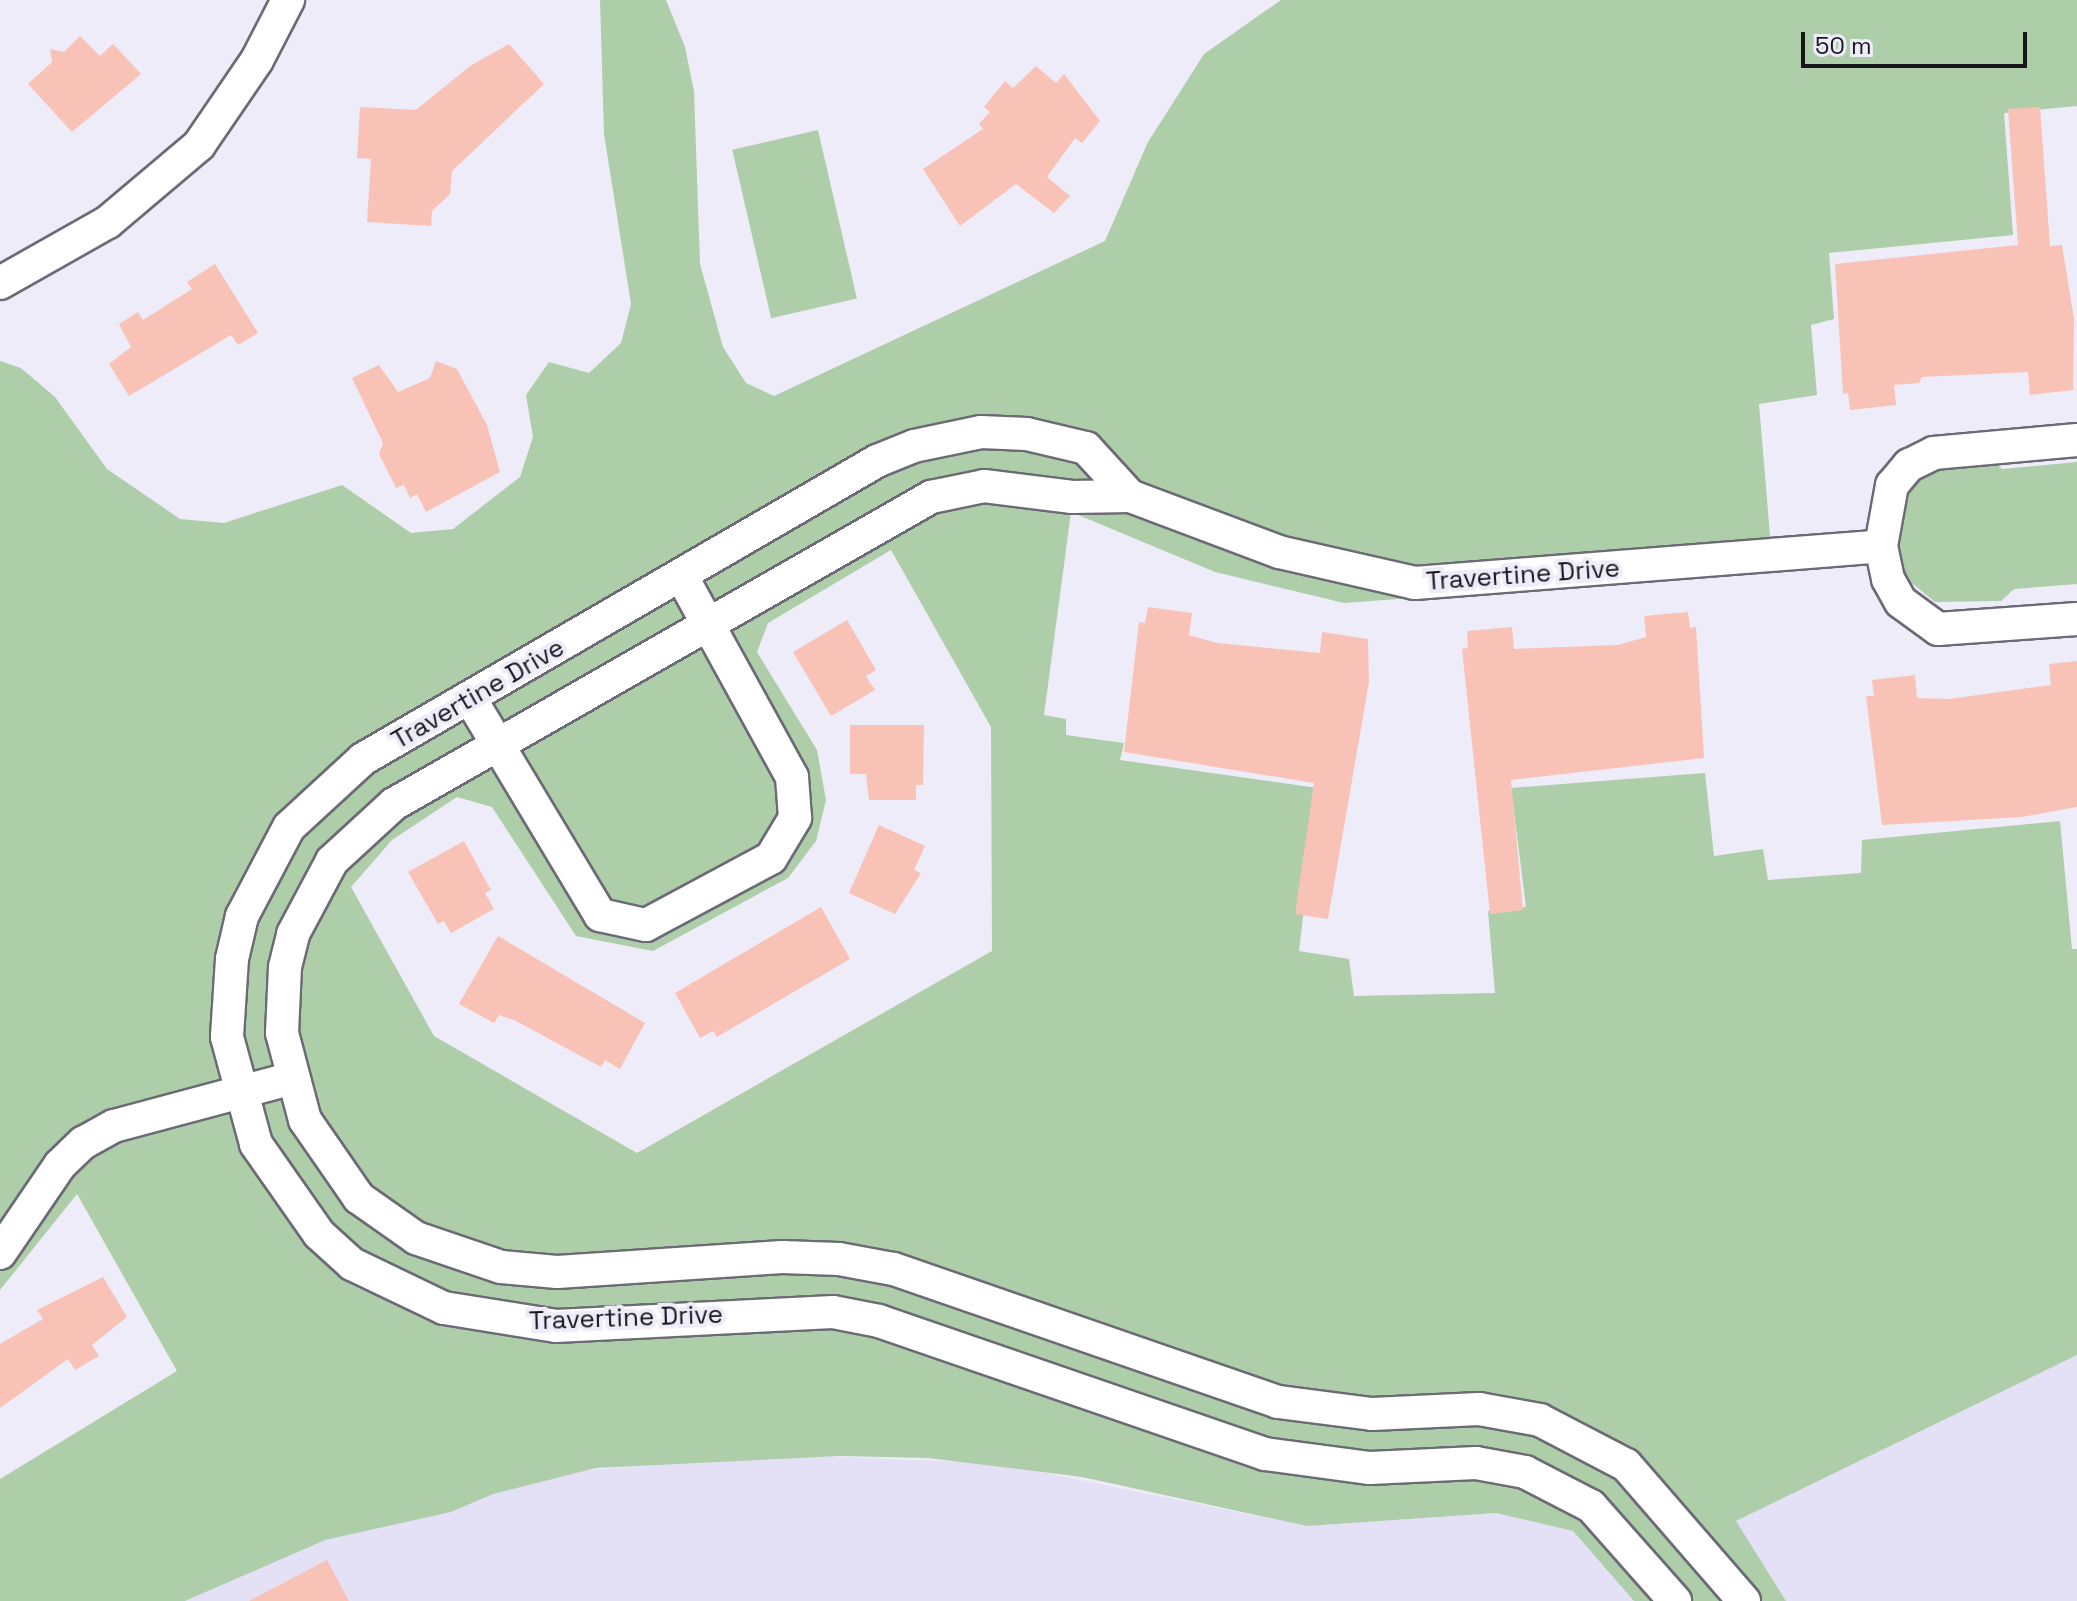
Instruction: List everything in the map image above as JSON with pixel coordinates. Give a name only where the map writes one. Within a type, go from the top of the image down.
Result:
[{"type":"street","points":[[0,283],[108,222],[199,145],[257,60],[288,0]]},
{"type":"street","name":"Travertine Drive","points":[[1130,496],[1086,448],[1027,434],[981,432],[877,461],[471,700],[363,759],[289,827],[263,870],[232,959],[227,1037],[238,1093],[256,1144],[319,1234],[352,1264],[444,1308],[556,1326],[833,1312],[879,1321],[1265,1454],[1370,1468],[1476,1463],[1525,1472],[1591,1506],[1675,1601]]},
{"type":"street","points":[[2077,440],[1934,453],[1909,465],[1892,485],[1881,546],[1888,579],[1901,602],[1938,629],[2077,619]]},
{"type":"street","name":"Travertine Drive","points":[[1731,1596],[1626,1465],[1540,1420],[1479,1409],[1372,1414],[1278,1402],[893,1269],[839,1259],[782,1257],[557,1272],[461,1257],[384,1220],[359,1198],[305,1120],[290,1079],[282,1033],[285,967],[293,934],[332,861],[394,804],[706,621],[931,497],[984,486],[1072,497],[1130,496],[1279,552],[1415,583],[1881,546]]},
{"type":"street","points":[[471,700],[585,899],[620,924],[646,925],[669,916],[771,858],[788,836],[798,798],[681,575]]},
{"type":"street","points":[[0,1253],[60,1165],[83,1143],[114,1126],[290,1079]]},
{"type":"shaded area","points":[[2077,1355],[2077,1601],[1786,1601],[1735,1521]]},
{"type":"shaded area","points":[[781,1455],[996,1463],[1307,1526],[1496,1513],[1573,1531],[1634,1601],[185,1601],[350,1515],[539,1474]]},
{"type":"green space","points":[[600,0],[666,0],[685,47],[694,91],[700,264],[723,347],[746,383],[774,396],[1105,241],[1148,142],[1204,54],[1281,0],[2077,0],[2077,106],[2004,113],[2013,235],[1829,253],[1834,319],[1811,325],[1817,395],[1759,404],[1773,571],[1344,603],[1215,572],[1071,512],[1044,715],[1066,719],[1066,735],[1124,743],[1120,760],[1318,788],[1299,951],[1349,959],[1354,996],[1495,993],[1488,911],[1526,907],[1511,788],[1705,773],[1714,856],[1763,849],[1768,880],[1861,873],[1862,840],[2060,821],[2072,949],[2077,949],[2077,1355],[1736,1521],[1786,1601],[1634,1601],[1573,1531],[1496,1513],[1307,1526],[1082,1477],[928,1458],[840,1456],[596,1468],[493,1494],[451,1512],[325,1540],[185,1601],[0,1601],[0,1479],[177,1371],[77,1194],[0,1290],[0,361],[21,368],[55,397],[107,469],[180,519],[224,523],[342,485],[411,533],[453,529],[520,477],[533,437],[526,395],[549,362],[589,373],[621,343],[631,304],[604,134]],"holes":[[[891,550],[991,727],[992,951],[637,1153],[434,1036],[351,887],[392,840],[457,797],[492,807],[576,936],[653,951],[788,878],[816,841],[826,800],[817,750],[757,652],[768,623]]]},
{"type":"green space","points":[[818,130],[857,299],[771,318],[732,150]]},
{"type":"green space","points":[[1990,458],[2002,469],[2077,462],[2077,584],[2014,589],[2001,601],[1935,602],[1903,576],[1896,539],[1904,488],[1927,468]]},
{"type":"building","points":[[80,36],[100,56],[113,44],[141,74],[72,132],[28,84],[52,62],[50,49],[64,52]]},
{"type":"building","points":[[509,44],[544,84],[452,171],[450,194],[432,211],[431,226],[367,222],[371,159],[357,158],[360,107],[416,110],[470,66]]},
{"type":"building","points":[[1036,66],[1056,83],[1064,74],[1100,121],[1082,143],[1075,138],[1047,177],[1070,196],[1054,213],[1016,184],[960,226],[923,169],[983,129],[979,124],[990,112],[984,107],[1005,81],[1013,88]]},
{"type":"building","points":[[2040,107],[2050,246],[2062,245],[2074,319],[2073,390],[2030,395],[2028,372],[1922,377],[1919,383],[1894,385],[1896,405],[1850,410],[1848,393],[1843,394],[1835,264],[2018,245],[2008,109]]},
{"type":"building","points":[[215,264],[258,333],[238,345],[231,335],[129,396],[109,364],[131,347],[119,324],[138,312],[143,320],[192,289],[187,282]]},
{"type":"building","points":[[436,361],[457,369],[487,425],[500,472],[426,512],[417,494],[410,498],[404,485],[396,488],[379,454],[383,443],[352,378],[379,365],[398,392],[430,378]]},
{"type":"building","points":[[1148,607],[1192,613],[1189,635],[1217,643],[1320,653],[1322,632],[1368,639],[1369,682],[1328,919],[1295,914],[1314,783],[1124,752],[1139,622],[1145,623]]},
{"type":"building","points":[[1688,612],[1690,628],[1696,627],[1704,758],[1511,780],[1523,910],[1490,914],[1462,649],[1468,648],[1467,631],[1512,627],[1514,649],[1618,645],[1646,637],[1644,616]]},
{"type":"building","points":[[847,620],[876,670],[866,676],[875,690],[831,716],[793,652]]},
{"type":"building","points":[[2077,661],[2077,807],[2022,817],[1882,825],[1866,696],[1874,696],[1872,680],[1915,675],[1917,698],[1949,699],[2051,685],[2049,664]]},
{"type":"building","points":[[850,725],[924,725],[923,785],[916,785],[916,800],[869,800],[866,774],[850,774]]},
{"type":"building","points":[[879,825],[925,846],[914,870],[921,873],[895,914],[849,893]]},
{"type":"building","points":[[464,841],[491,890],[485,893],[494,909],[451,933],[444,921],[438,924],[408,872]]},
{"type":"building","points":[[821,907],[850,959],[717,1037],[713,1031],[700,1038],[675,993]]},
{"type":"building","points":[[498,936],[645,1023],[620,1069],[605,1060],[601,1067],[516,1021],[499,1015],[494,1023],[459,1004]]},
{"type":"building","points":[[103,1277],[127,1317],[92,1345],[99,1356],[75,1370],[68,1359],[0,1408],[0,1344],[43,1319],[37,1310]]},
{"type":"building","points":[[327,1560],[349,1601],[249,1601]]}]
